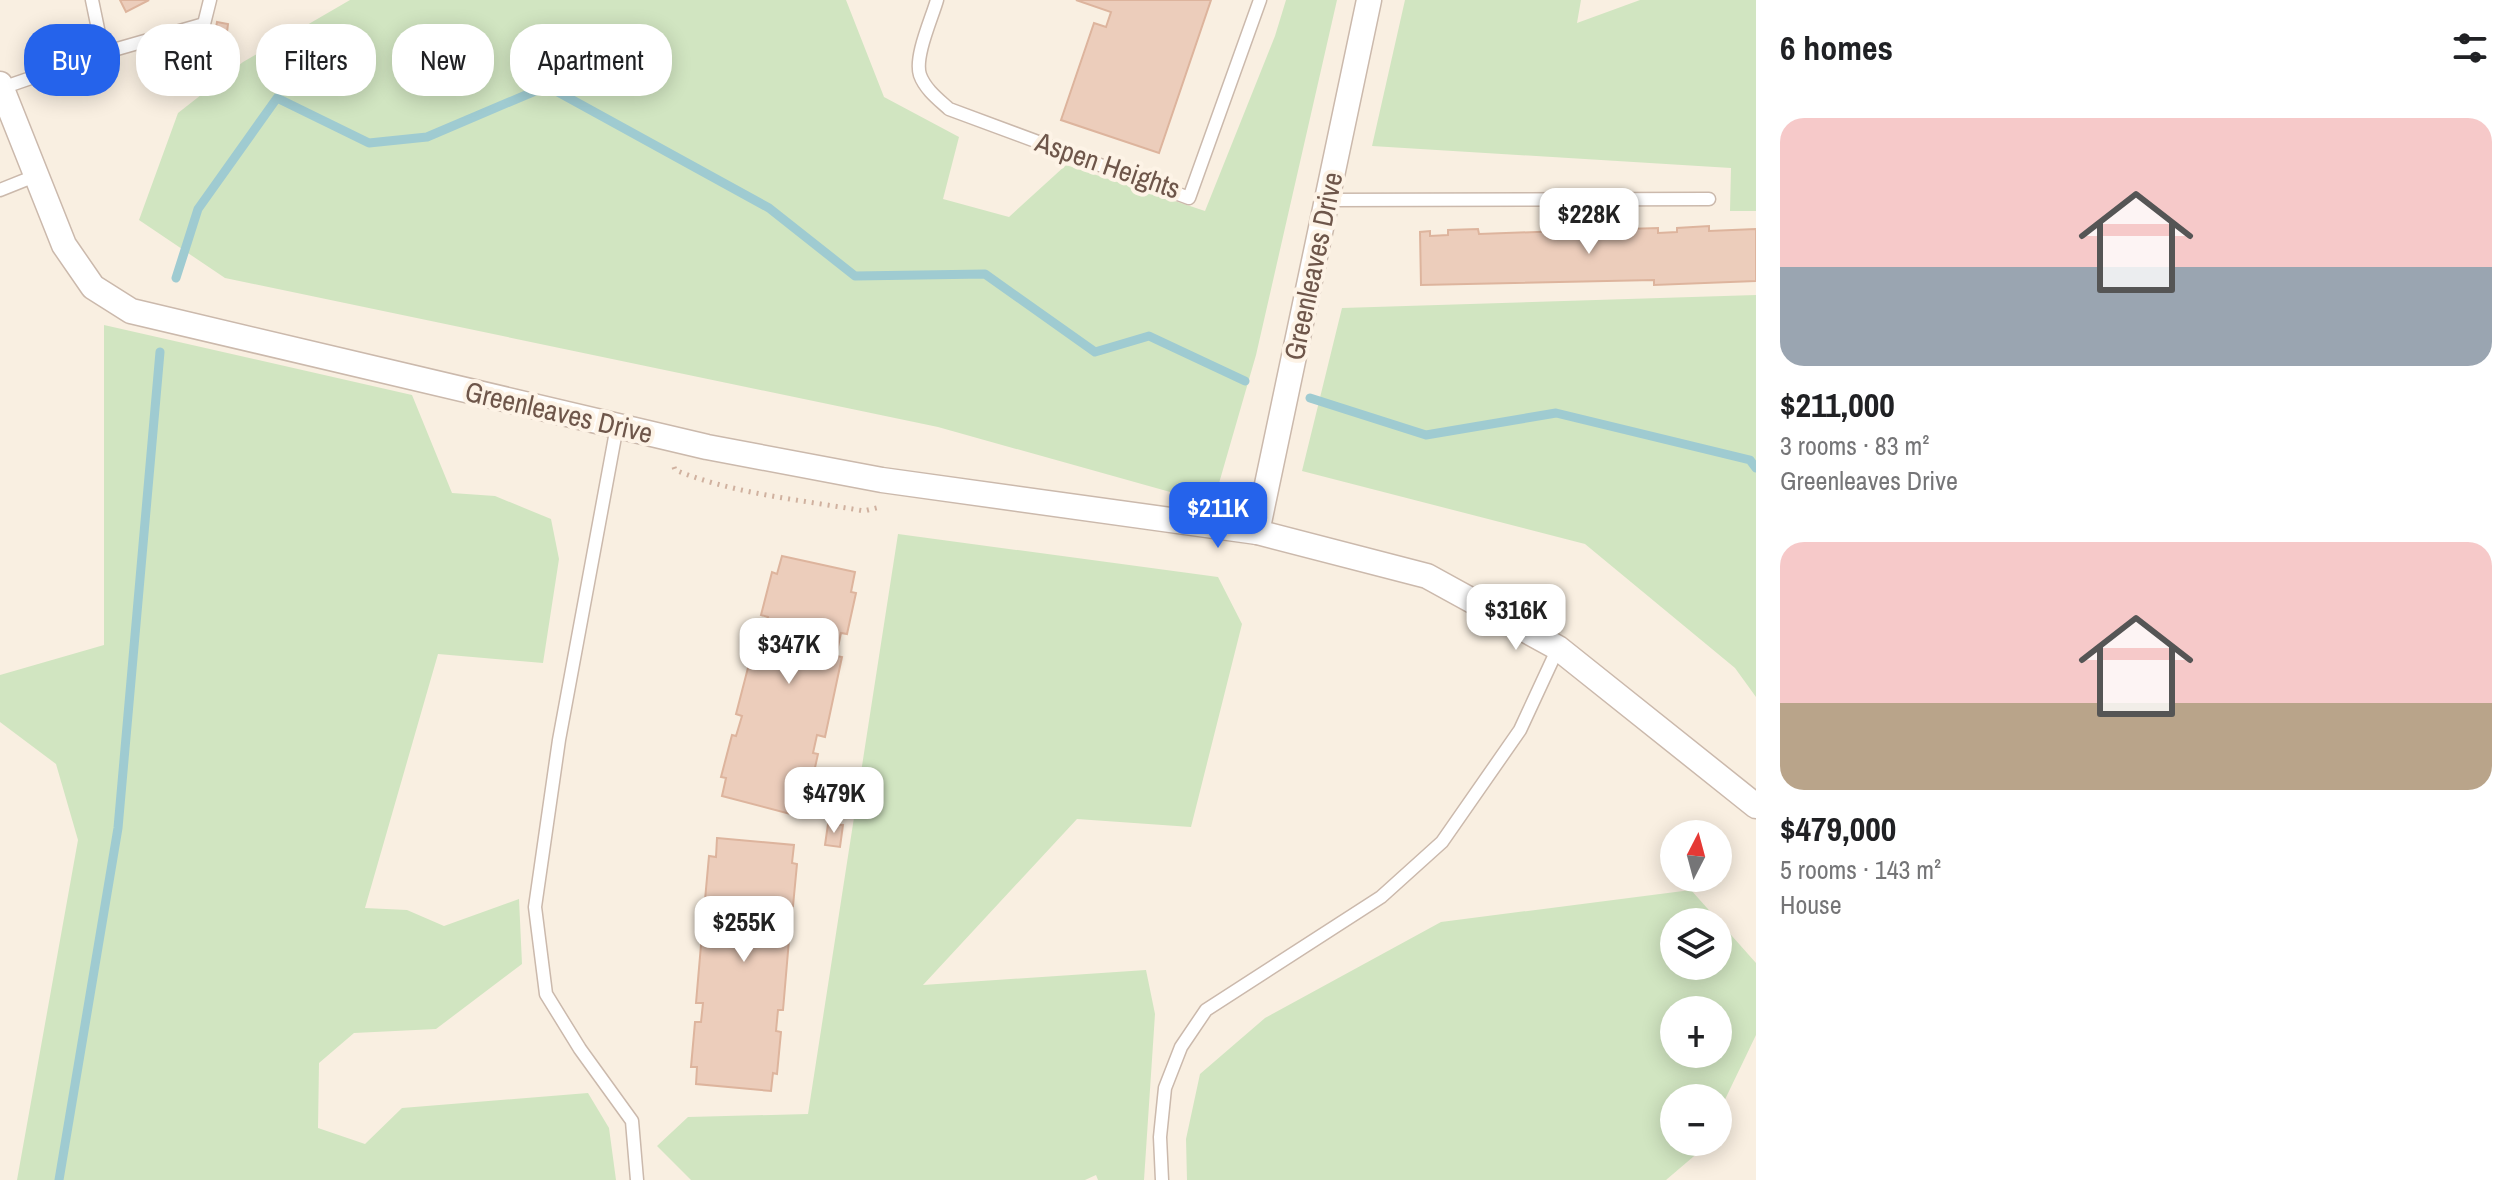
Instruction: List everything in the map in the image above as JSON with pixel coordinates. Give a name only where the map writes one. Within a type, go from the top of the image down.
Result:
[{"type":"street","name":"Greenleaves Drive","points":[[1257,532],[1369,0]]},
{"type":"street","name":"Greenleaves Drive","points":[[1,86],[64,245],[93,287],[131,311],[671,439],[882,480],[1257,532],[1427,576],[1558,648],[1756,806]]},
{"type":"lane","points":[[92,0],[97,24]]},
{"type":"lane","points":[[120,48],[204,24],[210,0]]},
{"type":"lane","name":"Aspen Heights","points":[[937,0],[920,54],[919,73],[931,92],[949,109],[1189,198],[1260,0]]},
{"type":"lane","points":[[1,86],[24,79]]},
{"type":"lane","points":[[0,190],[35,176]]},
{"type":"lane","points":[[1327,200],[1709,199]]},
{"type":"lane","points":[[617,426],[559,740],[535,907],[546,994],[580,1049],[632,1121],[637,1180]]},
{"type":"lane","points":[[1162,1180],[1160,1137],[1165,1088],[1181,1047],[1206,1010],[1381,897],[1442,842],[1520,730],[1558,648]]},
{"type":"path","points":[[671,439],[669,456],[675,470],[700,480],[864,511],[892,504]]},
{"type":"green space","points":[[350,0],[846,0],[884,97],[959,137],[943,199],[1009,217],[1066,165],[1205,211],[1275,36],[1286,0],[1337,0],[1256,355],[1213,504],[938,427],[225,278],[139,220],[178,113],[200,96],[240,96],[240,64],[256,54],[256,96],[376,96],[376,24],[309,24]]},
{"type":"green space","points":[[1405,0],[1581,0],[1577,23],[1640,0],[1756,0],[1756,211],[1730,211],[1731,168],[1372,146]]},
{"type":"green space","points":[[1756,295],[1756,697],[1735,668],[1585,544],[1302,471],[1342,308]]},
{"type":"green space","points":[[104,325],[412,395],[452,493],[495,496],[551,519],[559,559],[543,663],[438,654],[365,908],[407,910],[444,926],[519,899],[522,964],[436,1029],[354,1033],[319,1063],[318,1128],[365,1144],[402,1108],[588,1093],[609,1128],[616,1180],[17,1180],[78,840],[56,764],[0,722],[0,675],[104,645]]},
{"type":"green space","points":[[898,534],[1218,577],[1242,624],[1191,827],[1077,819],[923,985],[1146,970],[1155,1014],[1144,1180],[1098,1180],[1096,1175],[1085,1180],[691,1180],[657,1146],[688,1117],[808,1114]]},
{"type":"green space","points":[[1675,892],[1693,892],[1707,908],[1660,908],[1660,980],[1732,980],[1732,936],[1756,963],[1756,1035],[1732,1085],[1660,1084],[1660,1156],[1694,1156],[1666,1180],[1187,1180],[1186,1139],[1200,1074],[1265,1018],[1441,922]]},
{"type":"building","points":[[120,0],[149,0],[126,12]]},
{"type":"building","points":[[1076,0],[1211,0],[1159,153],[1061,120],[1094,23],[1106,27],[1111,12]]},
{"type":"building","points":[[1594,225],[1594,230],[1658,228],[1658,233],[1709,226],[1709,231],[1756,229],[1756,281],[1654,285],[1654,280],[1421,285],[1420,232],[1430,231],[1430,236],[1448,235],[1448,230],[1478,229],[1479,234],[1563,231],[1563,226]]},
{"type":"building","points":[[782,556],[855,572],[851,592],[856,593],[847,634],[841,633],[836,656],[842,657],[825,737],[817,735],[813,753],[818,754],[808,799],[802,798],[798,816],[722,796],[726,778],[721,777],[732,735],[736,736],[742,716],[736,714],[756,637],[762,638],[768,617],[761,615],[772,572],[777,574]]},
{"type":"building","points":[[828,824],[843,825],[840,847],[825,845]]},
{"type":"building","points":[[717,838],[794,845],[792,863],[797,864],[793,906],[788,905],[786,928],[790,928],[783,1010],[778,1010],[776,1031],[781,1032],[777,1074],[773,1073],[771,1091],[696,1084],[697,1067],[691,1067],[695,1022],[701,1022],[703,1003],[696,1003],[703,922],[710,923],[712,901],[705,900],[709,856],[716,857]]},
{"type":"waterway","points":[[176,278],[198,209],[277,98],[369,143],[427,137],[547,86],[769,208],[855,276],[985,274],[1095,352],[1149,336],[1245,381]]},
{"type":"waterway","points":[[59,1180],[118,828],[160,352]]},
{"type":"waterway","points":[[1310,398],[1426,435],[1556,413],[1750,460],[1756,468]]}]
